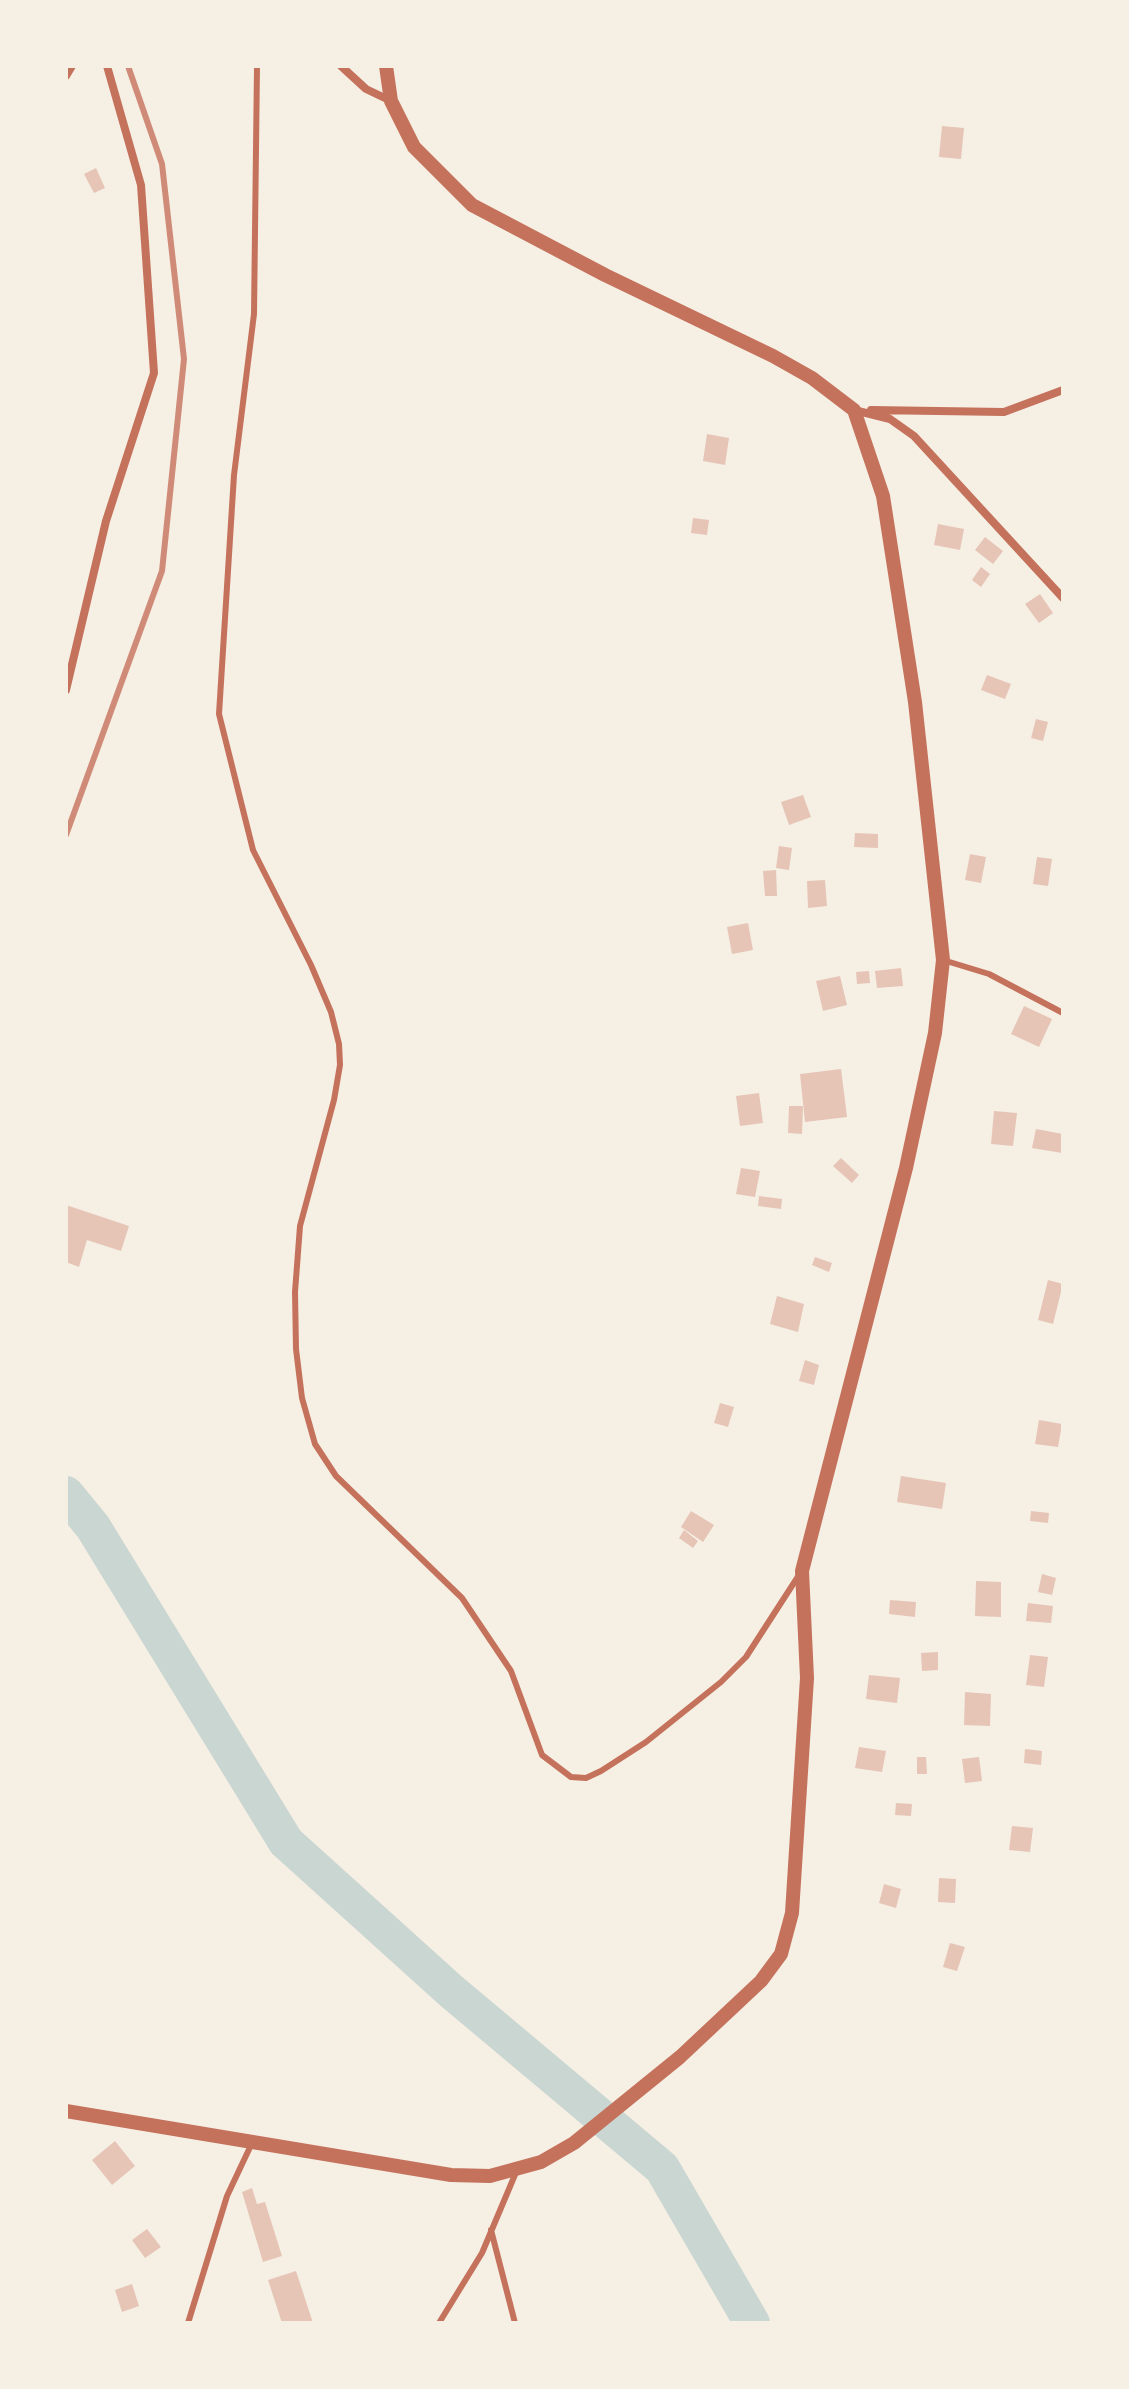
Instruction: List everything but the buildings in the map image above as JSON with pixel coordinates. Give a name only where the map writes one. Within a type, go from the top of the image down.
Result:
[{"type":"street","points":[[66,76],[72,66]]},
{"type":"street","points":[[66,690],[106,521],[154,373],[141,185],[107,66]]},
{"type":"street","points":[[341,66],[366,89],[391,101]]},
{"type":"street","points":[[386,66],[391,101],[414,147],[472,205],[605,275],[773,356],[812,378],[854,410],[890,419],[914,436],[1063,598]]},
{"type":"street","points":[[854,410],[1004,412],[1063,390]]},
{"type":"street","points":[[66,2111],[451,2175],[490,2176],[541,2162],[574,2143],[680,2057],[761,1981],[781,1954],[792,1913],[807,1678],[802,1571],[906,1168],[935,1033],[943,960],[897,571],[876,470],[854,410]]},
{"type":"lane","points":[[257,66],[254,314],[234,475],[219,714],[253,850],[311,965],[331,1012],[339,1044],[340,1065],[334,1100],[300,1226],[295,1292],[296,1349],[302,1398],[315,1444],[336,1476],[462,1598],[495,1642],[511,1671],[542,1755],[571,1777],[586,1778],[601,1771],[646,1742],[721,1682],[746,1657],[802,1571]]},
{"type":"lane","points":[[943,960],[989,974],[1063,1013]]},
{"type":"lane","points":[[188,2323],[227,2196],[254,2140]]},
{"type":"lane","points":[[439,2323],[491,2230],[517,2170]]},
{"type":"lane","points":[[491,2230],[515,2323]]},
{"type":"waterway","points":[[66,1494],[93,1527],[286,1842],[451,1991],[662,2168],[752,2323]]},
{"type":"railway","points":[[66,835],[162,571],[184,359],[162,164],[128,66]]}]
